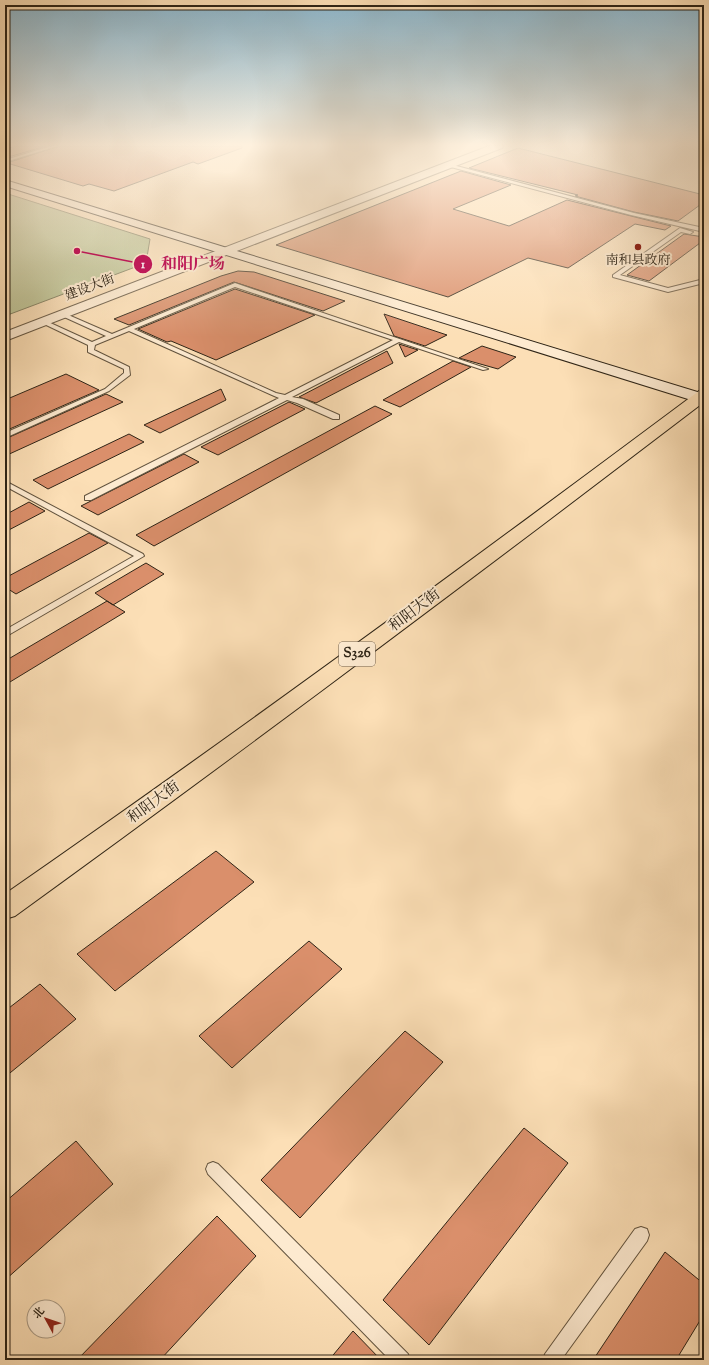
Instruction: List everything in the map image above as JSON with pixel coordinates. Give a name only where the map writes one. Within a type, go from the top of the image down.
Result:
[{"type":"main road","name":"和阳大街","points":[[5,890],[146,793],[272,703],[700,392]]},
{"type":"main road","name":"和阳大街","points":[[5,908],[157,802],[283,710],[700,392]]},
{"type":"street","points":[[96,210],[700,392]]},
{"type":"street","points":[[107,210],[227,248]]},
{"type":"street","name":"建设大街","points":[[5,337],[324,210]]},
{"type":"street","name":"建设大街","points":[[5,329],[329,210]]},
{"type":"lane","points":[[617,210],[704,230]]},
{"type":"lane","points":[[704,235],[680,230],[615,276],[668,290],[704,281]]},
{"type":"lane","points":[[44,322],[92,344],[235,285],[485,369]]},
{"type":"lane","points":[[64,314],[112,336]]},
{"type":"lane","points":[[129,329],[274,394],[300,401],[336,417]]},
{"type":"lane","points":[[88,498],[398,340]]},
{"type":"lane","points":[[5,436],[107,390],[128,374],[127,368],[90,351],[92,344]]},
{"type":"lane","points":[[5,483],[140,556],[5,634]]},
{"type":"lane","points":[[213,1169],[402,1360]]},
{"type":"lane","points":[[550,1360],[641,1235]]},
{"type":"green space","points":[[5,210],[58,210],[150,239],[146,263],[5,316]]},
{"type":"building","points":[[364,210],[455,210],[509,226],[545,210],[606,210],[671,226],[665,230],[635,224],[568,268],[528,258],[448,297],[276,245]]},
{"type":"building","points":[[626,210],[693,210],[678,221]]},
{"type":"building","points":[[684,234],[704,237],[704,240],[649,281],[627,275]]},
{"type":"building","points":[[238,271],[254,272],[345,301],[323,311],[234,282],[129,325],[114,319],[221,276]]},
{"type":"building","points":[[235,289],[315,315],[216,360],[171,341],[167,342],[138,329]]},
{"type":"building","points":[[384,314],[447,335],[425,346],[394,336]]},
{"type":"building","points":[[399,344],[418,350],[405,357]]},
{"type":"building","points":[[482,346],[516,357],[498,369],[459,358]]},
{"type":"building","points":[[387,351],[393,363],[316,403],[299,397]]},
{"type":"building","points":[[453,361],[471,367],[400,407],[383,400]]},
{"type":"building","points":[[66,374],[99,390],[5,431],[5,400]]},
{"type":"building","points":[[221,389],[226,400],[160,433],[144,425]]},
{"type":"building","points":[[106,394],[123,402],[5,456],[5,439]]},
{"type":"building","points":[[289,402],[305,409],[218,455],[201,447]]},
{"type":"building","points":[[375,406],[392,414],[154,546],[136,535]]},
{"type":"building","points":[[129,434],[144,442],[48,489],[33,480]]},
{"type":"building","points":[[184,454],[199,462],[98,515],[81,506]]},
{"type":"building","points":[[29,502],[45,511],[5,532],[5,515]]},
{"type":"building","points":[[89,533],[108,543],[16,594],[5,587],[5,578]]},
{"type":"building","points":[[146,563],[164,574],[113,605],[95,593]]},
{"type":"building","points":[[107,601],[125,612],[5,685],[5,661]]},
{"type":"building","points":[[216,851],[254,882],[115,991],[77,954]]},
{"type":"building","points":[[309,941],[342,969],[232,1068],[199,1036]]},
{"type":"building","points":[[40,984],[76,1019],[5,1077],[5,1011]]},
{"type":"building","points":[[405,1031],[443,1062],[300,1218],[261,1180]]},
{"type":"building","points":[[524,1128],[568,1163],[429,1345],[383,1300]]},
{"type":"building","points":[[76,1141],[113,1184],[5,1280],[5,1202]]},
{"type":"building","points":[[217,1216],[256,1256],[160,1360],[77,1360]]},
{"type":"building","points":[[665,1252],[704,1284],[704,1314],[676,1360],[593,1360]]},
{"type":"building","points":[[353,1331],[381,1360],[329,1360]]},
{"type":"place","name":"南和县政府","points":[[638,247]]},
{"type":"place","name":"和阳广场","points":[[77,251]]}]
